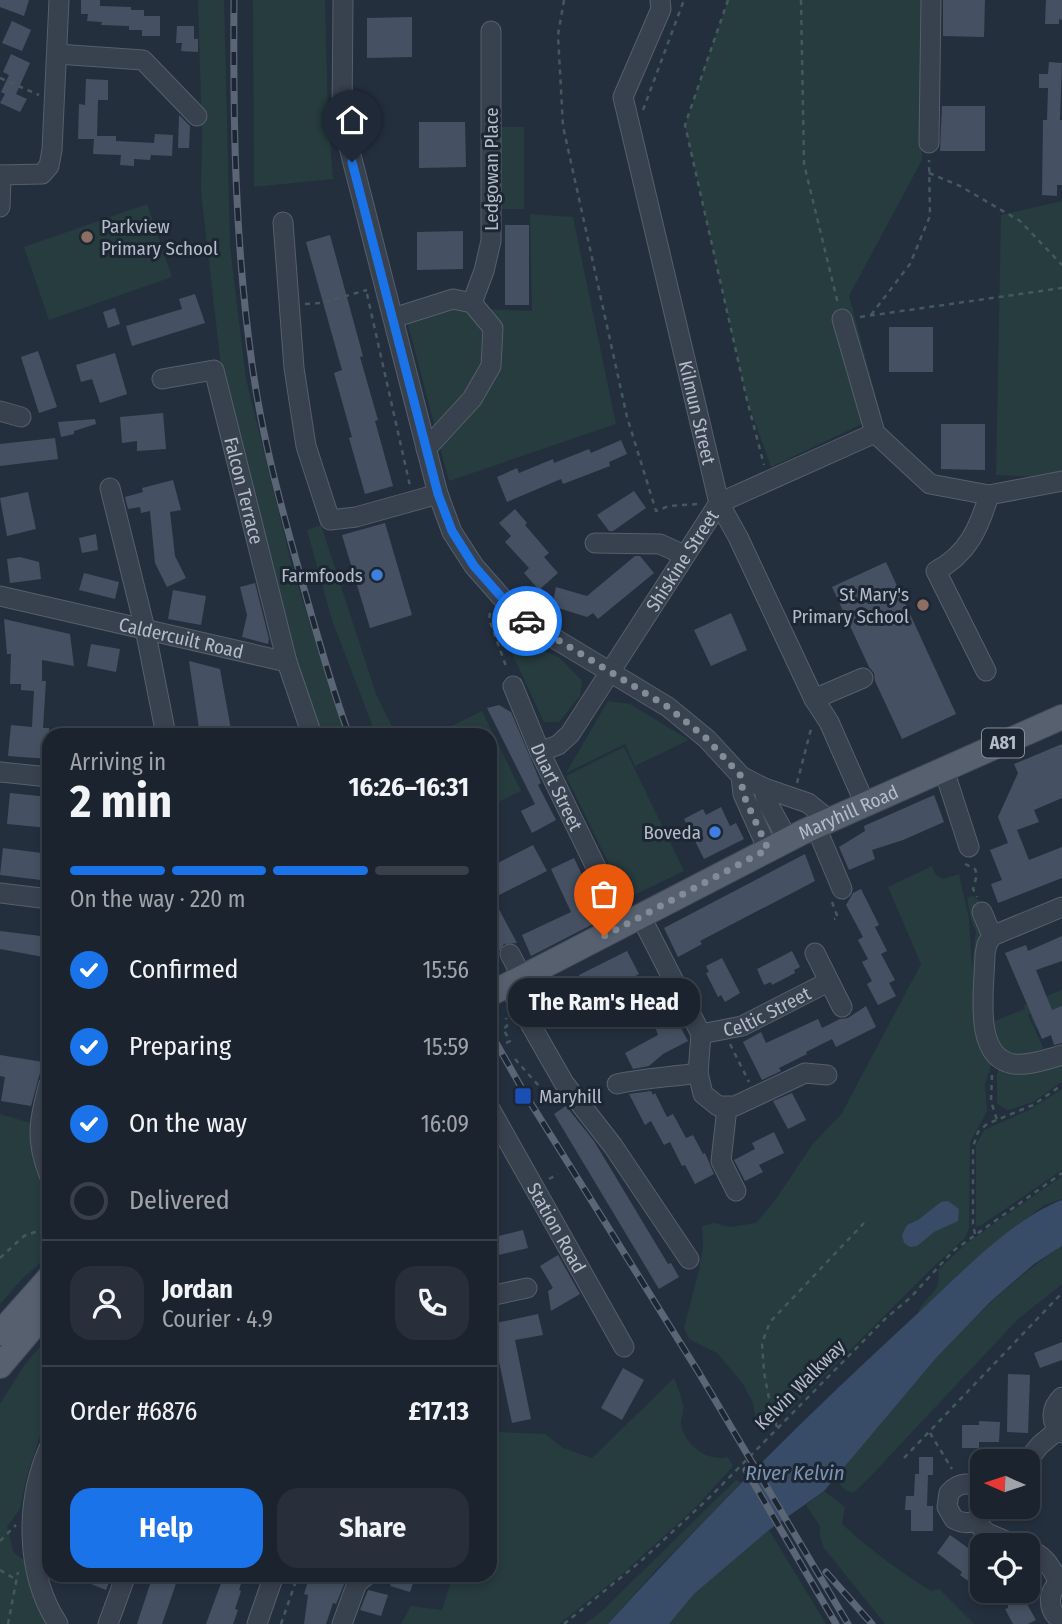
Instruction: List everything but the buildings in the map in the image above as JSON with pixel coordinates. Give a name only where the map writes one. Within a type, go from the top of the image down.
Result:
[{"type":"main road","name":"Maryhill Road","points":[[505,986],[822,823],[1062,717]]},
{"type":"main road","points":[[0,1332],[42,1288]]},
{"type":"main road","points":[[0,1366],[42,1316]]},
{"type":"street","points":[[0,207],[1,175],[41,174],[49,166],[59,0]]},
{"type":"street","points":[[342,0],[342,120],[438,494],[452,531],[474,566],[519,617],[679,715],[707,739],[741,776],[764,788],[807,803],[822,823],[842,889]]},
{"type":"street","name":"Kilmun Street","points":[[660,0],[661,9],[623,97],[719,503],[738,537],[816,702],[829,722],[865,804]]},
{"type":"street","points":[[929,143],[931,0]]},
{"type":"street","name":"Ledgowan Place","points":[[472,303],[491,241],[491,32]]},
{"type":"street","points":[[57,54],[142,60],[197,116]]},
{"type":"street","points":[[283,222],[294,368],[306,446],[330,520],[356,517],[438,494]]},
{"type":"street","points":[[393,318],[453,299],[472,303],[493,328],[491,366],[472,399],[426,449]]},
{"type":"street","points":[[842,319],[875,433],[930,484],[989,495],[1062,481]]},
{"type":"street","name":"Falcon Terrace","points":[[162,379],[214,370],[287,662]]},
{"type":"street","points":[[0,409],[21,417]]},
{"type":"street","name":"Shiskine Street","points":[[540,752],[558,745],[570,734],[719,503],[875,433]]},
{"type":"street","points":[[110,488],[145,629],[165,728]]},
{"type":"street","points":[[986,671],[936,571],[953,562],[972,537],[989,495]]},
{"type":"street","points":[[595,543],[660,544],[684,555]]},
{"type":"street","name":"Caldercuilt Road","points":[[0,596],[287,662]]},
{"type":"street","points":[[287,662],[310,728]]},
{"type":"street","points":[[816,702],[863,678]]},
{"type":"street","name":"Duart Street","points":[[513,686],[540,752],[604,886],[633,921]]},
{"type":"street","points":[[944,770],[965,853]]},
{"type":"street","points":[[0,772],[42,776]]},
{"type":"street","points":[[741,776],[743,794],[778,845]]},
{"type":"street","points":[[764,788],[778,845]]},
{"type":"street","points":[[0,893],[42,898]]},
{"type":"street","points":[[981,906],[996,933]]},
{"type":"street","points":[[1062,907],[996,933],[987,944],[984,1031],[990,1048],[1000,1060],[1015,1065],[1062,1055]]},
{"type":"street","name":"Celtic Street","points":[[633,921],[701,1034],[698,1073]]},
{"type":"street","name":"Celtic Street","points":[[815,953],[842,1007]]},
{"type":"street","points":[[510,954],[505,986],[564,1083],[613,1146],[689,1259]]},
{"type":"street","name":"Celtic Street","points":[[701,1034],[742,1026],[828,982]]},
{"type":"street","points":[[617,1084],[698,1073],[703,1094],[718,1106],[727,1108],[757,1097],[805,1073],[827,1075]]},
{"type":"street","points":[[727,1108],[721,1161],[736,1191]]},
{"type":"street","points":[[42,1110],[42,1157]]},
{"type":"street","name":"Station Road","points":[[497,1121],[624,1347]]},
{"type":"street","points":[[497,1294],[527,1288]]},
{"type":"street","points":[[1037,1449],[1060,1432],[1053,1422],[1052,1413],[1055,1404],[1062,1397]]},
{"type":"street","points":[[42,1463],[32,1506],[29,1571],[58,1624]]},
{"type":"street","points":[[970,1484],[961,1484],[949,1493],[947,1507],[954,1519],[961,1522],[970,1518]]},
{"type":"street","points":[[1040,1554],[1060,1581],[1052,1590],[1050,1600],[1052,1610],[1062,1621]]},
{"type":"street","points":[[108,1624],[123,1582]]},
{"type":"street","points":[[257,1624],[272,1582]]},
{"type":"street","points":[[342,1624],[358,1582]]},
{"type":"path","points":[[564,0],[558,35],[563,126],[627,417],[656,511],[669,506],[719,503]]},
{"type":"path","points":[[632,135],[684,0]]},
{"type":"path","points":[[728,0],[685,125],[747,400],[769,481]]},
{"type":"path","points":[[801,0],[804,164],[842,319],[1062,288]]},
{"type":"path","points":[[0,78],[54,102]]},
{"type":"path","points":[[871,315],[910,264],[930,216],[929,143]]},
{"type":"path","points":[[929,173],[960,186],[1020,221],[1062,265]]},
{"type":"path","points":[[290,306],[321,303],[367,290],[414,500]]},
{"type":"path","points":[[495,590],[489,619],[513,686]]},
{"type":"path","points":[[802,789],[797,785],[816,702]]},
{"type":"path","points":[[965,853],[965,865],[975,869],[977,875],[972,889],[981,906]]},
{"type":"path","points":[[506,1013],[508,1027],[503,1029],[510,1041],[506,1043]]},
{"type":"path","points":[[723,1031],[757,1097]]},
{"type":"path","points":[[997,1120],[991,1101],[992,1076],[1000,1060]]},
{"type":"path","points":[[975,1234],[974,1143],[981,1129],[1033,1105],[1062,1086]]},
{"type":"path","points":[[982,1103],[991,1101]]},
{"type":"path","name":"Kelvin Walkway","points":[[564,1624],[641,1561],[710,1496],[885,1319],[911,1297],[948,1256],[1062,1173]]},
{"type":"path","points":[[777,1427],[764,1372],[762,1343],[770,1322],[864,1223]]},
{"type":"path","points":[[0,1258],[23,1236],[42,1229]]},
{"type":"path","points":[[904,1458],[1062,1293]]},
{"type":"path","points":[[930,1432],[961,1484]]},
{"type":"path","points":[[0,1570],[16,1579]]},
{"type":"path","points":[[8,1624],[16,1579],[29,1571]]},
{"type":"path","points":[[281,1624],[296,1582]]},
{"type":"green space","points":[[198,0],[224,0],[230,246],[246,379],[294,574],[344,728],[319,728],[289,642],[220,358],[201,192]]},
{"type":"green space","points":[[253,0],[325,0],[328,116],[333,179],[254,187]]},
{"type":"green space","points":[[728,0],[922,0],[922,160],[849,296],[881,415],[771,467],[747,400],[685,125]]},
{"type":"green space","points":[[501,127],[524,127],[524,209],[502,209]]},
{"type":"green space","points":[[1062,201],[1062,478],[996,475],[1001,215]]},
{"type":"green space","points":[[147,204],[172,277],[49,320],[24,247]]},
{"type":"green space","points":[[530,214],[573,217],[616,424],[449,481],[404,309],[466,291],[485,309],[532,311]]},
{"type":"green space","points":[[321,525],[376,694],[393,728],[373,728],[332,620],[307,530]]},
{"type":"green space","points":[[503,620],[533,646],[560,658],[582,681],[580,696],[559,722],[544,722],[498,624]]},
{"type":"green space","points":[[608,701],[630,704],[689,740],[635,766],[625,744],[566,773]]},
{"type":"green space","points":[[482,711],[490,728],[447,728]]},
{"type":"green space","points":[[497,742],[521,791],[497,803]]},
{"type":"green space","points":[[624,747],[684,871],[626,899],[566,776]]},
{"type":"green space","points":[[932,866],[936,875],[943,879],[959,874],[969,919],[972,967],[976,931],[967,898],[972,896],[987,906],[982,932],[992,1062],[985,1085],[987,1111],[970,1143],[969,1228],[965,1238],[786,1414],[778,1414],[772,1407],[771,1423],[764,1426],[756,1421],[753,1403],[743,1384],[717,1353],[689,1339],[684,1328],[699,1270],[703,1247],[702,1226],[714,1223],[730,1227],[756,1223],[776,1199],[812,1145],[842,1113],[921,964],[888,887]]},
{"type":"green space","points":[[1062,990],[1062,1006],[1037,1026],[1035,1027],[1030,1014],[1028,1015],[1044,1049],[1020,1055],[1004,1049],[997,1039],[995,1021],[1025,1009],[1024,1005]]},
{"type":"green space","points":[[1062,1061],[1062,1082],[1033,1102],[1008,1110],[997,1104],[997,1074],[1001,1066]]},
{"type":"green space","points":[[1062,1089],[1062,1170],[980,1226],[976,1226],[976,1145],[984,1130],[1029,1110]]},
{"type":"green space","points":[[0,1114],[42,1127],[42,1261],[0,1304]]},
{"type":"green space","points":[[1062,1176],[1062,1199],[1044,1205],[974,1261],[918,1313],[938,1284],[938,1270],[967,1243]]},
{"type":"green space","points":[[1062,1246],[1062,1284],[1017,1320],[868,1479],[854,1492],[844,1489],[837,1475],[914,1382],[999,1295]]},
{"type":"green space","points":[[42,1344],[42,1431],[27,1475],[20,1509],[7,1527],[14,1553],[30,1564],[50,1624],[0,1624],[0,1404]]},
{"type":"green space","points":[[674,1378],[683,1407],[681,1426],[688,1440],[706,1455],[728,1457],[733,1466],[695,1508],[621,1575],[559,1624],[401,1624],[411,1606],[442,1610],[451,1582],[497,1582],[499,1432],[545,1434],[563,1448],[592,1458]]},
{"type":"green space","points":[[736,1480],[741,1483],[656,1570],[608,1624],[585,1624],[602,1611]]},
{"type":"green space","points":[[824,1491],[845,1507],[842,1524],[853,1534],[885,1560],[931,1591],[939,1589],[974,1624],[885,1624],[824,1548],[820,1526],[806,1505]]},
{"type":"green space","points":[[769,1530],[826,1624],[669,1624],[694,1594]]},
{"type":"water","name":"River Kelvin","points":[[1062,1200],[1062,1246],[1034,1264],[989,1303],[936,1358],[824,1491],[769,1530],[694,1594],[669,1624],[608,1624],[759,1466],[967,1267],[1023,1221]]},
{"type":"water","points":[[948,1201],[959,1209],[958,1221],[934,1232],[917,1246],[910,1247],[904,1243],[902,1235],[907,1225],[941,1202]]},
{"type":"railway","points":[[234,0],[236,186],[242,279],[253,371],[280,501],[347,728]]},
{"type":"railway","points":[[497,1044],[525,1094],[699,1373],[848,1624]]},
{"type":"railway","points":[[746,1470],[836,1624]]},
{"type":"railway","points":[[826,1572],[872,1624]]},
{"type":"way so far","points":[[527,621],[668,707],[707,739],[741,776],[743,794],[768,849],[604,936]]},
{"type":"place","name":"Parkview Primary School","points":[[87,237]]},
{"type":"place","name":"Farmfoods","points":[[377,575]]},
{"type":"place","name":"St Mary's Primary School","points":[[923,605]]},
{"type":"place","name":"Boveda","points":[[715,832]]},
{"type":"place","name":"The Ram's Head","points":[[604,936]]},
{"type":"place","name":"Maryhill","points":[[523,1096]]},
{"type":"route","points":[[352,162],[438,494],[452,531],[474,566],[519,617],[527,621]]}]
